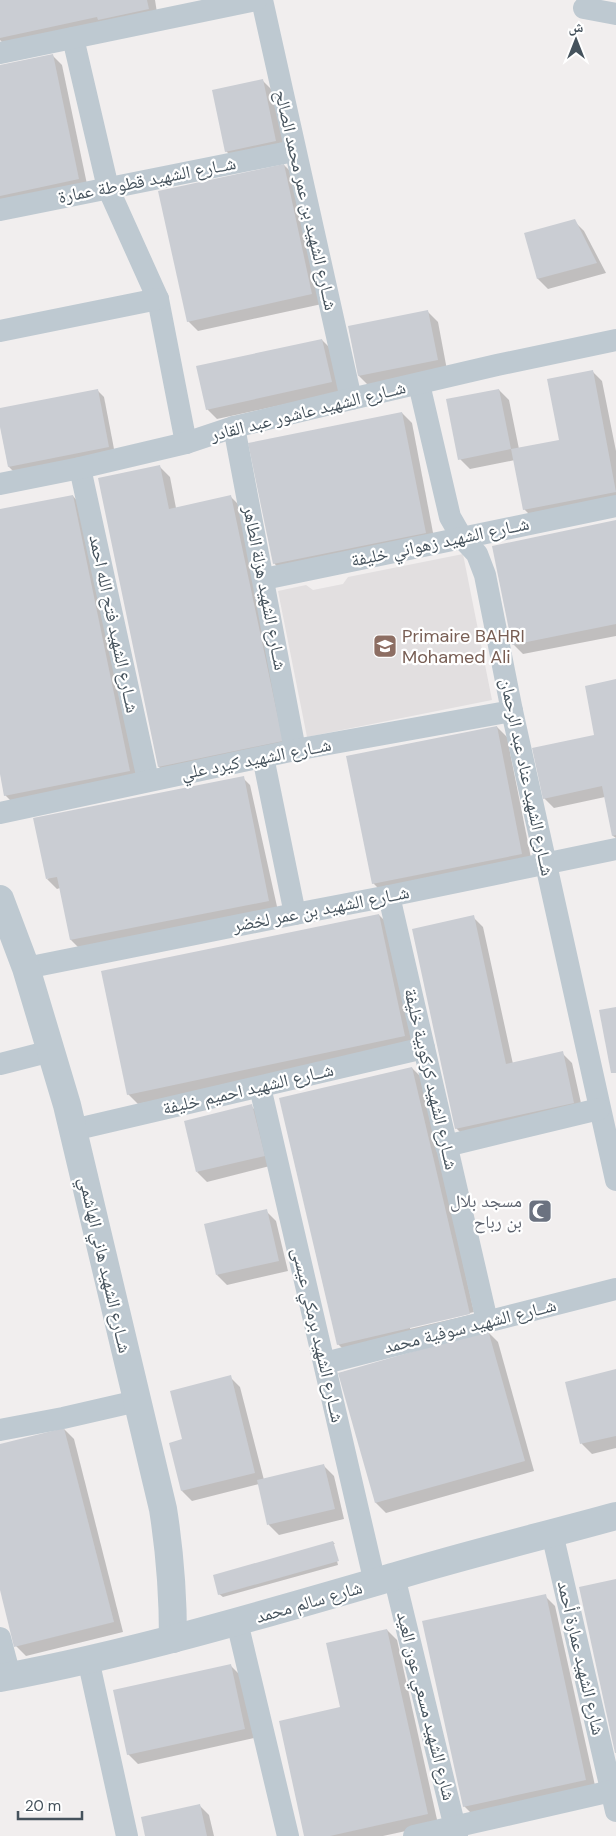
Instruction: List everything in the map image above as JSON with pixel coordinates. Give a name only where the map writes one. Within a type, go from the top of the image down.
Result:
[{"type":"street","points":[[0,53],[256,0]]},
{"type":"street","name":"شــارع الشهيد بن عمر محمد الصالح","points":[[262,0],[294,151],[351,399]]},
{"type":"street","points":[[584,8],[616,14]]},
{"type":"street","points":[[73,38],[108,188],[158,299],[186,443]]},
{"type":"street","name":"شــارع الشهيد قطوطة عمارة","points":[[0,210],[294,151]]},
{"type":"street","points":[[0,331],[158,299]]},
{"type":"street","name":"شــارع الشهيد عاشور عبد القادر","points":[[0,484],[80,468],[186,443],[234,427],[351,399],[616,340]]},
{"type":"street","name":"شــارع الشهيد عناد عبد الرحمان","points":[[419,384],[450,517],[462,538],[476,554],[484,575],[512,711],[616,1180]]},
{"type":"street","name":"شــارع الشهيد هزلة الطاهر","points":[[234,427],[295,750]]},
{"type":"street","name":"شــارع الشهيد فتح الله احمد","points":[[80,468],[148,780]]},
{"type":"street","name":"شــارع الشهيد زهواني خليفة","points":[[264,579],[616,506]]},
{"type":"street","name":"شــارع الشهيد كيرد علي","points":[[0,813],[295,750],[512,711]]},
{"type":"street","points":[[263,757],[295,914]]},
{"type":"street","name":"شــارع الشهيد بن عمر لخضر","points":[[26,968],[389,896],[616,848]]},
{"type":"street","name":"شــارع الشهيد كركوبية خليفة","points":[[389,896],[487,1321]]},
{"type":"street","name":"شــارع الشهيد هاني الهاشمي","points":[[0,899],[26,968],[73,1130],[163,1509],[170,1551],[173,1592],[173,1639]]},
{"type":"street","name":"شــارع الشهيد احميم خليفة","points":[[73,1130],[424,1048]]},
{"type":"street","points":[[0,1064],[51,1051]]},
{"type":"street","name":"شــارع الشهيد برمكي عيسى","points":[[260,1087],[325,1363],[385,1580]]},
{"type":"street","points":[[446,1146],[599,1109]]},
{"type":"street","name":"شــارع الشهيد سوفية محمد","points":[[325,1363],[616,1289]]},
{"type":"street","points":[[0,1430],[137,1401]]},
{"type":"street","name":"شارع سالم محمد","points":[[5,1677],[173,1639],[616,1516]]},
{"type":"street","name":"شارع الشهيد عمارة أحمد","points":[[552,1533],[615,1797]]},
{"type":"street","name":"شارع الشهيد مسعي عون العيد","points":[[385,1580],[456,1832]]},
{"type":"street","points":[[237,1622],[288,1836]]},
{"type":"street","points":[[0,1638],[5,1677]]},
{"type":"street","points":[[88,1659],[127,1836]]},
{"type":"street","points":[[414,1836],[456,1832],[615,1797]]},
{"type":"shaded area","name":"Primaire BAHRI Mohamed Ali","points":[[463,554],[492,700],[307,737],[278,591],[306,585],[313,590],[343,584],[348,577]]},
{"type":"building","points":[[0,0],[147,0],[149,9],[98,20],[97,17],[0,38]]},
{"type":"building","points":[[53,54],[79,179],[0,196],[0,65]]},
{"type":"building","points":[[263,79],[276,141],[225,152],[212,90]]},
{"type":"building","points":[[284,164],[312,294],[187,322],[158,191]]},
{"type":"building","points":[[575,219],[597,263],[537,279],[524,233]]},
{"type":"building","points":[[428,310],[438,360],[358,376],[348,326]]},
{"type":"building","points":[[322,339],[332,382],[206,410],[196,366]]},
{"type":"building","points":[[593,370],[616,492],[523,510],[511,449],[559,440],[547,379]]},
{"type":"building","points":[[98,389],[109,447],[8,467],[0,427],[0,408]]},
{"type":"building","points":[[499,389],[511,449],[458,460],[446,399]]},
{"type":"building","points":[[402,412],[426,533],[273,564],[248,443]]},
{"type":"building","points":[[160,465],[169,509],[231,495],[283,741],[158,767],[98,478]]},
{"type":"building","points":[[73,495],[130,771],[4,796],[0,774],[0,509]]},
{"type":"building","points":[[616,520],[616,624],[512,645],[492,546]]},
{"type":"building","points":[[616,679],[616,835],[612,836],[602,786],[543,799],[532,748],[594,735],[585,686]]},
{"type":"building","points":[[497,726],[522,854],[372,884],[346,756]]},
{"type":"building","points":[[244,776],[269,901],[70,940],[57,877],[46,879],[33,818]]},
{"type":"building","points":[[379,914],[405,1036],[127,1095],[101,971]]},
{"type":"building","points":[[474,915],[506,1064],[563,1051],[574,1103],[455,1129],[412,929]]},
{"type":"building","points":[[616,1007],[616,1073],[611,1073],[599,1010]]},
{"type":"building","points":[[412,1067],[470,1314],[337,1345],[279,1098]]},
{"type":"building","points":[[252,1104],[265,1156],[196,1172],[184,1121]]},
{"type":"building","points":[[267,1209],[279,1261],[216,1275],[204,1224]]},
{"type":"building","points":[[488,1330],[525,1461],[375,1503],[338,1373]]},
{"type":"building","points":[[616,1369],[616,1436],[580,1444],[565,1382]]},
{"type":"building","points":[[231,1375],[255,1473],[181,1491],[169,1443],[182,1439],[170,1391]]},
{"type":"building","points":[[64,1428],[114,1622],[14,1647],[0,1590],[0,1444]]},
{"type":"building","points":[[324,1464],[335,1509],[267,1525],[257,1480]]},
{"type":"building","points":[[333,1541],[339,1561],[218,1595],[213,1575]]},
{"type":"building","points":[[616,1579],[616,1753],[615,1753],[579,1587]]},
{"type":"building","points":[[546,1594],[586,1780],[463,1807],[422,1621]]},
{"type":"building","points":[[387,1629],[428,1814],[330,1836],[304,1836],[279,1721],[340,1707],[326,1643]]},
{"type":"building","points":[[231,1664],[245,1729],[127,1755],[113,1690]]},
{"type":"building","points":[[200,1804],[207,1836],[145,1836],[141,1817]]},
{"type":"place","name":"Primaire BAHRI Mohamed Ali","points":[[385,646]]},
{"type":"place","name":"مسجد بلال بن رباح","points":[[540,1211]]}]
